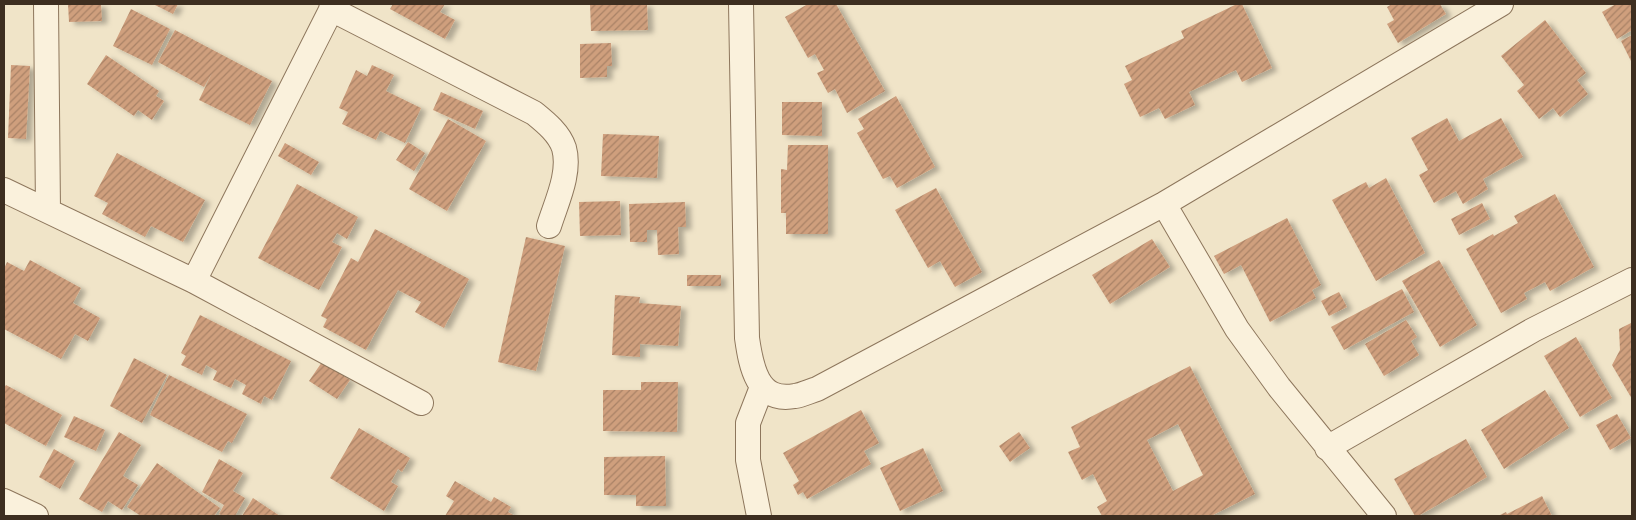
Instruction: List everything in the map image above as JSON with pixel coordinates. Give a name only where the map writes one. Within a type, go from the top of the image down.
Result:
[{"type":"street","points":[[46,4],[48,211]]},
{"type":"street","points":[[741,4],[747,338],[754,373],[762,387],[775,396],[794,396],[817,389],[1164,204],[1501,4]]},
{"type":"street","points":[[194,281],[333,6],[534,113],[552,128],[564,147],[565,170],[548,226]]},
{"type":"street","points":[[4,190],[194,281],[421,403]]},
{"type":"street","points":[[1164,204],[1237,329],[1279,387],[1384,516]]},
{"type":"street","points":[[1328,448],[1533,330],[1632,280]]},
{"type":"street","points":[[759,516],[748,460],[748,423],[762,387]]},
{"type":"street","points":[[4,502],[36,516]]},
{"type":"building","points":[[68,4],[101,4],[102,21],[69,22]]},
{"type":"building","points":[[153,4],[178,4],[173,14]]},
{"type":"building","points":[[393,4],[445,4],[440,12],[455,20],[445,39],[390,9]]},
{"type":"building","points":[[590,4],[647,4],[648,30],[591,31]]},
{"type":"building","points":[[808,4],[836,4],[885,91],[847,113],[835,89],[828,93],[817,73],[824,70],[815,54],[808,58],[785,17]]},
{"type":"building","points":[[1237,4],[1242,4],[1272,68],[1242,82],[1236,70],[1189,92],[1195,105],[1165,119],[1159,108],[1140,117],[1124,84],[1132,80],[1125,66],[1184,38],[1181,31]]},
{"type":"building","points":[[1392,4],[1440,4],[1446,14],[1398,43],[1387,24],[1394,20],[1387,7]]},
{"type":"building","points":[[1616,4],[1632,4],[1632,30],[1617,39],[1602,12]]},
{"type":"building","points":[[131,9],[170,29],[152,65],[113,46]]},
{"type":"building","points":[[1545,20],[1586,73],[1577,80],[1588,94],[1560,117],[1553,108],[1539,119],[1517,91],[1524,85],[1501,56]]},
{"type":"building","points":[[175,30],[272,81],[250,125],[199,100],[212,73],[204,87],[158,62]]},
{"type":"building","points":[[1632,35],[1632,63],[1621,41]]},
{"type":"building","points":[[611,43],[612,66],[607,66],[607,77],[580,78],[580,44]]},
{"type":"building","points":[[106,55],[159,91],[156,96],[164,101],[152,120],[138,110],[134,116],[87,84]]},
{"type":"building","points":[[11,65],[30,66],[26,139],[8,138]]},
{"type":"building","points":[[372,65],[394,75],[386,91],[421,108],[405,143],[380,131],[376,140],[342,124],[348,112],[339,108],[356,70],[367,76]]},
{"type":"building","points":[[441,92],[483,111],[475,129],[433,110]]},
{"type":"building","points":[[896,96],[935,167],[897,188],[890,176],[883,179],[857,133],[864,129],[858,119]]},
{"type":"building","points":[[782,102],[822,102],[822,136],[782,135]]},
{"type":"building","points":[[1447,118],[1459,141],[1501,118],[1523,157],[1483,179],[1488,189],[1463,204],[1456,191],[1434,203],[1419,175],[1428,170],[1411,138]]},
{"type":"building","points":[[448,119],[486,141],[447,211],[409,189]]},
{"type":"building","points":[[603,134],[659,136],[657,178],[601,176]]},
{"type":"building","points":[[408,142],[425,153],[414,171],[396,160]]},
{"type":"building","points":[[285,143],[319,162],[311,175],[278,156]]},
{"type":"building","points":[[788,145],[828,145],[828,234],[786,234],[786,213],[781,213],[781,169],[787,170]]},
{"type":"building","points":[[117,153],[205,200],[183,242],[151,226],[145,237],[102,214],[108,203],[94,196]]},
{"type":"building","points":[[1386,178],[1425,253],[1376,281],[1332,200],[1366,182],[1369,188]]},
{"type":"building","points":[[297,184],[358,217],[347,239],[337,233],[332,242],[342,247],[319,290],[258,258]]},
{"type":"building","points":[[936,188],[982,272],[955,287],[940,261],[928,268],[895,210]]},
{"type":"building","points":[[1555,194],[1594,267],[1550,291],[1545,282],[1524,293],[1527,299],[1501,313],[1466,249],[1518,223],[1514,216]]},
{"type":"building","points":[[620,201],[621,235],[580,236],[579,202]]},
{"type":"building","points":[[685,202],[686,227],[678,227],[679,254],[658,255],[657,230],[647,230],[647,242],[630,242],[629,204]]},
{"type":"building","points":[[1482,203],[1490,219],[1459,235],[1451,219]]},
{"type":"building","points":[[1287,218],[1321,285],[1312,290],[1316,298],[1270,322],[1241,265],[1224,274],[1214,256]]},
{"type":"building","points":[[375,229],[469,279],[444,328],[415,312],[421,302],[398,290],[366,350],[323,327],[327,319],[321,316],[351,258],[358,262]]},
{"type":"building","points":[[526,237],[565,246],[536,371],[498,362]]},
{"type":"building","points":[[1152,239],[1170,267],[1110,304],[1092,275]]},
{"type":"building","points":[[30,260],[81,288],[73,303],[100,318],[88,341],[75,334],[61,359],[4,329],[4,269],[7,262],[24,271]]},
{"type":"building","points":[[1439,260],[1477,325],[1440,347],[1402,281]]},
{"type":"building","points":[[687,275],[721,275],[721,286],[687,286]]},
{"type":"building","points":[[1402,289],[1414,312],[1344,350],[1331,327]]},
{"type":"building","points":[[1339,292],[1347,307],[1329,316],[1321,301]]},
{"type":"building","points":[[615,295],[640,297],[639,303],[681,306],[678,346],[640,344],[640,357],[612,355]]},
{"type":"building","points":[[200,315],[291,361],[272,400],[264,396],[261,404],[242,394],[246,385],[235,379],[231,388],[213,380],[217,371],[206,365],[202,375],[181,365],[186,356],[181,353]]},
{"type":"building","points":[[1406,320],[1417,337],[1411,341],[1419,355],[1384,376],[1365,344]]},
{"type":"building","points":[[1631,323],[1632,399],[1612,365],[1620,350],[1619,329]]},
{"type":"building","points":[[1576,337],[1612,398],[1580,417],[1544,356]]},
{"type":"building","points":[[134,358],[167,375],[142,423],[110,406]]},
{"type":"building","points":[[322,362],[350,380],[337,399],[309,381]]},
{"type":"building","points":[[1190,366],[1255,494],[1211,516],[1102,516],[1097,507],[1107,501],[1093,474],[1082,480],[1068,452],[1080,447],[1071,427]],"holes":[[[1178,424],[1203,475],[1173,491],[1147,440]]]},
{"type":"building","points":[[169,375],[247,414],[232,443],[228,441],[222,452],[150,415]]},
{"type":"building","points":[[641,382],[678,382],[677,432],[603,431],[603,390],[641,390]]},
{"type":"building","points":[[6,385],[62,415],[46,446],[4,423],[4,388]]},
{"type":"building","points":[[1545,390],[1569,428],[1504,469],[1481,430]]},
{"type":"building","points":[[861,410],[879,443],[864,451],[871,464],[807,499],[803,492],[798,495],[793,485],[799,481],[783,453]]},
{"type":"building","points":[[1617,414],[1631,438],[1610,450],[1596,425]]},
{"type":"building","points":[[74,416],[105,430],[96,451],[64,437]]},
{"type":"building","points":[[359,428],[410,458],[402,472],[398,469],[391,482],[398,486],[384,511],[330,478]]},
{"type":"building","points":[[119,432],[141,445],[123,476],[138,485],[122,510],[108,501],[102,512],[79,499]]},
{"type":"building","points":[[1019,432],[1030,448],[1010,462],[999,446]]},
{"type":"building","points":[[1466,439],[1487,477],[1415,516],[1394,479]]},
{"type":"building","points":[[923,448],[943,491],[900,511],[880,468]]},
{"type":"building","points":[[54,449],[75,461],[60,489],[39,477]]},
{"type":"building","points":[[665,456],[666,506],[636,506],[636,495],[604,495],[604,457]]},
{"type":"building","points":[[219,459],[243,473],[233,491],[245,498],[235,516],[219,514],[224,505],[202,492]]},
{"type":"building","points":[[157,463],[220,508],[214,516],[141,516],[127,507]]},
{"type":"building","points":[[455,481],[491,502],[494,497],[511,507],[508,512],[515,516],[445,516],[454,501],[446,496]]},
{"type":"building","points":[[1542,496],[1552,516],[1498,516],[1506,512],[1507,514]]},
{"type":"building","points":[[253,498],[280,516],[242,516]]}]
